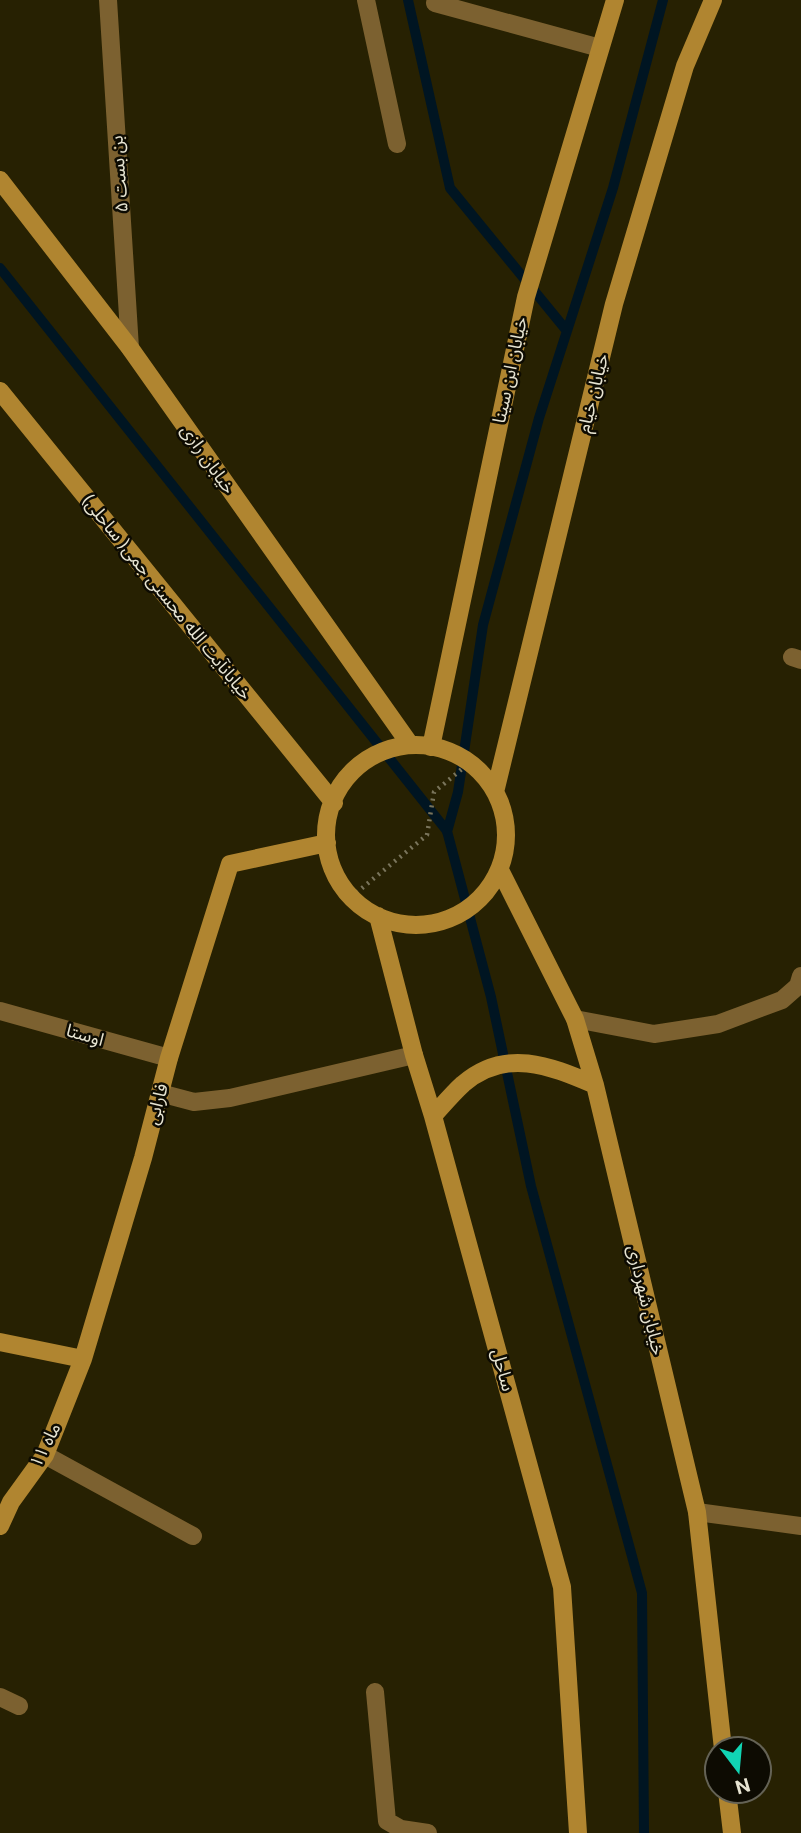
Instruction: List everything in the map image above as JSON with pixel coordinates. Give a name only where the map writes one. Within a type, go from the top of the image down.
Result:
[{"type":"main road","name":"خیابان ابن سینا","points":[[430,747],[526,297],[615,0]]},
{"type":"main road","name":"خیابان خیام","points":[[495,792],[614,304],[685,66],[713,0]]},
{"type":"main road","name":"خیابان رازی","points":[[0,180],[130,348],[409,743]]},
{"type":"main road","name":"خیابانآیت الله محسنی جمی( ساحلی)","points":[[0,391],[334,803]]},
{"type":"main road","points":[[409,743],[446,751],[468,764],[495,792],[506,830],[500,870],[490,889],[459,915],[439,923],[402,925],[366,910],[351,897],[339,881],[327,843],[328,823],[340,786],[352,771],[370,756],[409,743]]},
{"type":"main road","name":"فارابی","points":[[83,1359],[143,1158],[169,1058],[230,864],[327,843]]},
{"type":"main road","name":"خیابان شهرداری","points":[[500,870],[575,1018],[595,1085],[697,1512],[721,1735]]},
{"type":"main road","name":"ساحل","points":[[378,916],[562,1587],[578,1833]]},
{"type":"main road","points":[[433,1116],[464,1083],[491,1067],[518,1061],[556,1069],[595,1085]]},
{"type":"main road","points":[[0,1342],[83,1359]]},
{"type":"main road","name":"ماه ۱۱","points":[[0,1526],[11,1502],[44,1454],[83,1359]]},
{"type":"main road","points":[[729,1805],[732,1833]]},
{"type":"street","name":"بن بست ۵","points":[[108,0],[130,348]]},
{"type":"street","points":[[366,0],[397,144]]},
{"type":"street","points":[[435,3],[600,48]]},
{"type":"street","points":[[575,1018],[654,1034],[680,1030],[718,1024],[782,1000],[800,983]]},
{"type":"street","name":"اوستا","points":[[0,1011],[169,1058]]},
{"type":"street","points":[[160,1093],[194,1102],[230,1098],[414,1055]]},
{"type":"street","points":[[44,1454],[193,1536]]},
{"type":"street","points":[[697,1512],[801,1526]]},
{"type":"street","points":[[375,1692],[387,1821],[401,1829],[428,1833]]},
{"type":"street","points":[[0,1697],[19,1706]]},
{"type":"path","points":[[351,897],[427,835],[434,792],[468,764]]},
{"type":"waterway","points":[[408,0],[450,188],[567,331]]},
{"type":"waterway","points":[[447,832],[458,792],[483,625],[539,418],[613,188],[663,0]]},
{"type":"waterway","points":[[0,268],[447,831],[491,997],[531,1186],[642,1593],[644,1833]]}]
